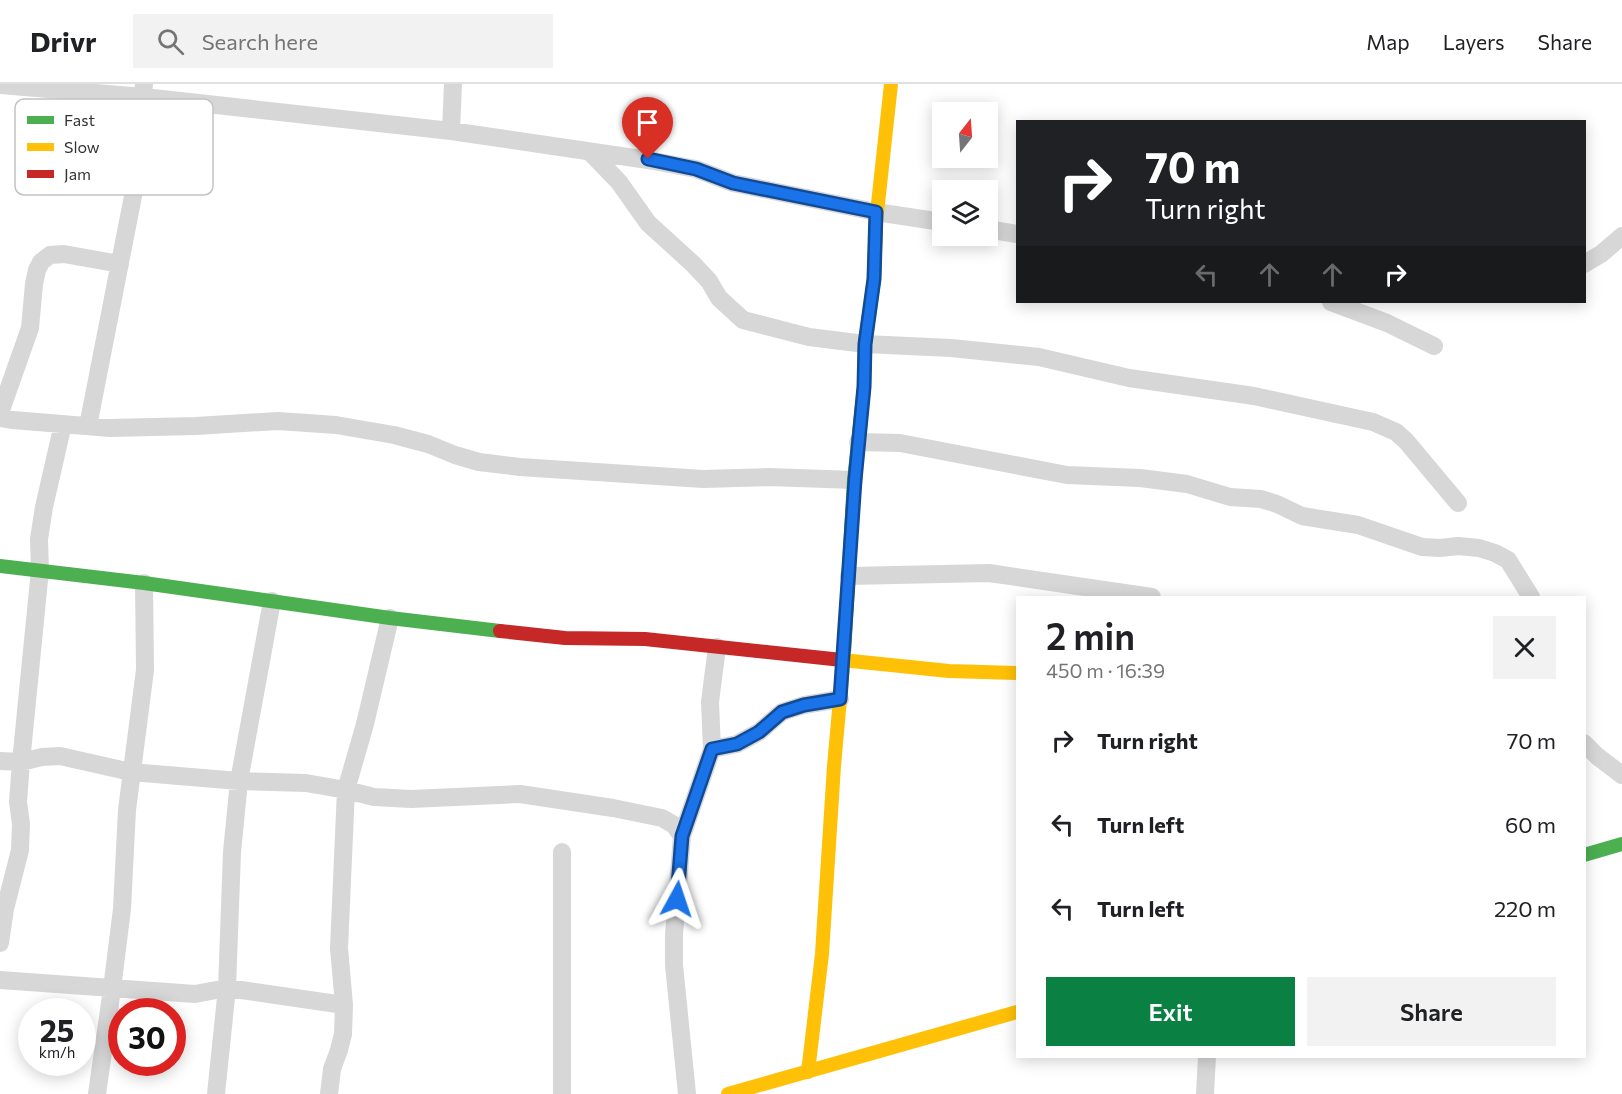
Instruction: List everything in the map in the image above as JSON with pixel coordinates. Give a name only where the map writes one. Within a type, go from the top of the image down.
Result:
[{"type":"street","points":[[451,131],[453,84]]},
{"type":"street","points":[[808,1072],[822,954],[855,480],[864,387],[865,344],[874,279],[876,212],[891,84]]},
{"type":"street","points":[[0,85],[144,90],[211,99]]},
{"type":"street","points":[[213,99],[648,159],[696,169],[733,183],[876,212],[932,220]]},
{"type":"street","points":[[590,152],[619,182],[648,223],[693,264],[709,281],[719,298],[743,320],[809,337],[865,344],[951,348],[1039,357],[1129,378],[1254,396],[1373,422],[1396,432],[1431,469],[1458,503]]},
{"type":"street","points":[[88,426],[133,195]]},
{"type":"street","points":[[998,231],[1016,234]]},
{"type":"street","points":[[1586,263],[1601,254],[1622,236]]},
{"type":"street","points":[[120,264],[64,254],[50,255],[41,262],[34,284],[30,328],[0,416],[13,420],[110,428],[278,422],[336,425],[394,435],[479,462],[520,467],[703,479],[769,477],[855,480]]},
{"type":"street","points":[[1334,303],[1388,323],[1434,346]]},
{"type":"street","points":[[0,943],[5,909],[20,850],[21,824],[18,802],[40,570],[39,539],[63,424]]},
{"type":"street","points":[[858,442],[900,443],[1067,475],[1140,478],[1187,484],[1230,497],[1261,499],[1302,516],[1358,525],[1422,547],[1479,548],[1508,560],[1530,596]]},
{"type":"street","points":[[0,566],[144,583],[390,618],[565,638],[645,639],[949,671],[1016,673]]},
{"type":"street","points":[[849,576],[989,573],[1145,596]]},
{"type":"street","points":[[97,1094],[122,909],[127,810],[145,670],[144,583]]},
{"type":"street","points":[[216,1094],[227,988],[232,852],[239,781],[272,601]]},
{"type":"street","points":[[329,1094],[332,1069],[343,1034],[344,1005],[339,948],[346,790],[365,724],[390,618]]},
{"type":"street","points":[[687,1094],[674,935],[682,836],[712,749],[710,702],[717,647]]},
{"type":"street","points":[[712,749],[737,744],[759,732],[782,712],[804,705],[840,699]]},
{"type":"street","points":[[1586,745],[1622,775]]},
{"type":"street","points":[[0,761],[21,762],[60,756],[131,772],[239,781],[306,783],[374,797],[411,799],[520,794],[662,818],[674,825],[682,836]]},
{"type":"street","points":[[1586,854],[1622,844]]},
{"type":"street","points":[[562,852],[562,1094]]},
{"type":"street","points":[[0,980],[195,994],[227,988],[344,1005]]},
{"type":"street","points":[[728,1094],[1016,1012]]},
{"type":"street","points":[[1205,1094],[1207,1058]]},
{"type":"traffic: fast","points":[[844,654],[854,480],[864,387],[865,344],[874,279],[876,222]]},
{"type":"traffic: fast","points":[[0,566],[500,631]]},
{"type":"traffic: fast","points":[[1586,854],[1622,844]]},
{"type":"traffic: slow","points":[[876,222],[891,84]]},
{"type":"traffic: slow","points":[[808,1072],[822,954],[844,654]]},
{"type":"traffic: slow","points":[[842,660],[949,671],[1016,673]]},
{"type":"traffic: slow","points":[[728,1094],[1016,1012]]},
{"type":"traffic: jam","points":[[500,631],[565,638],[645,639],[842,660]]},
{"type":"route","points":[[648,159],[696,169],[733,183],[876,212],[874,279],[865,344],[864,387],[855,480],[840,699],[804,705],[782,712],[759,732],[737,744],[712,749],[682,836],[677,899]]}]
